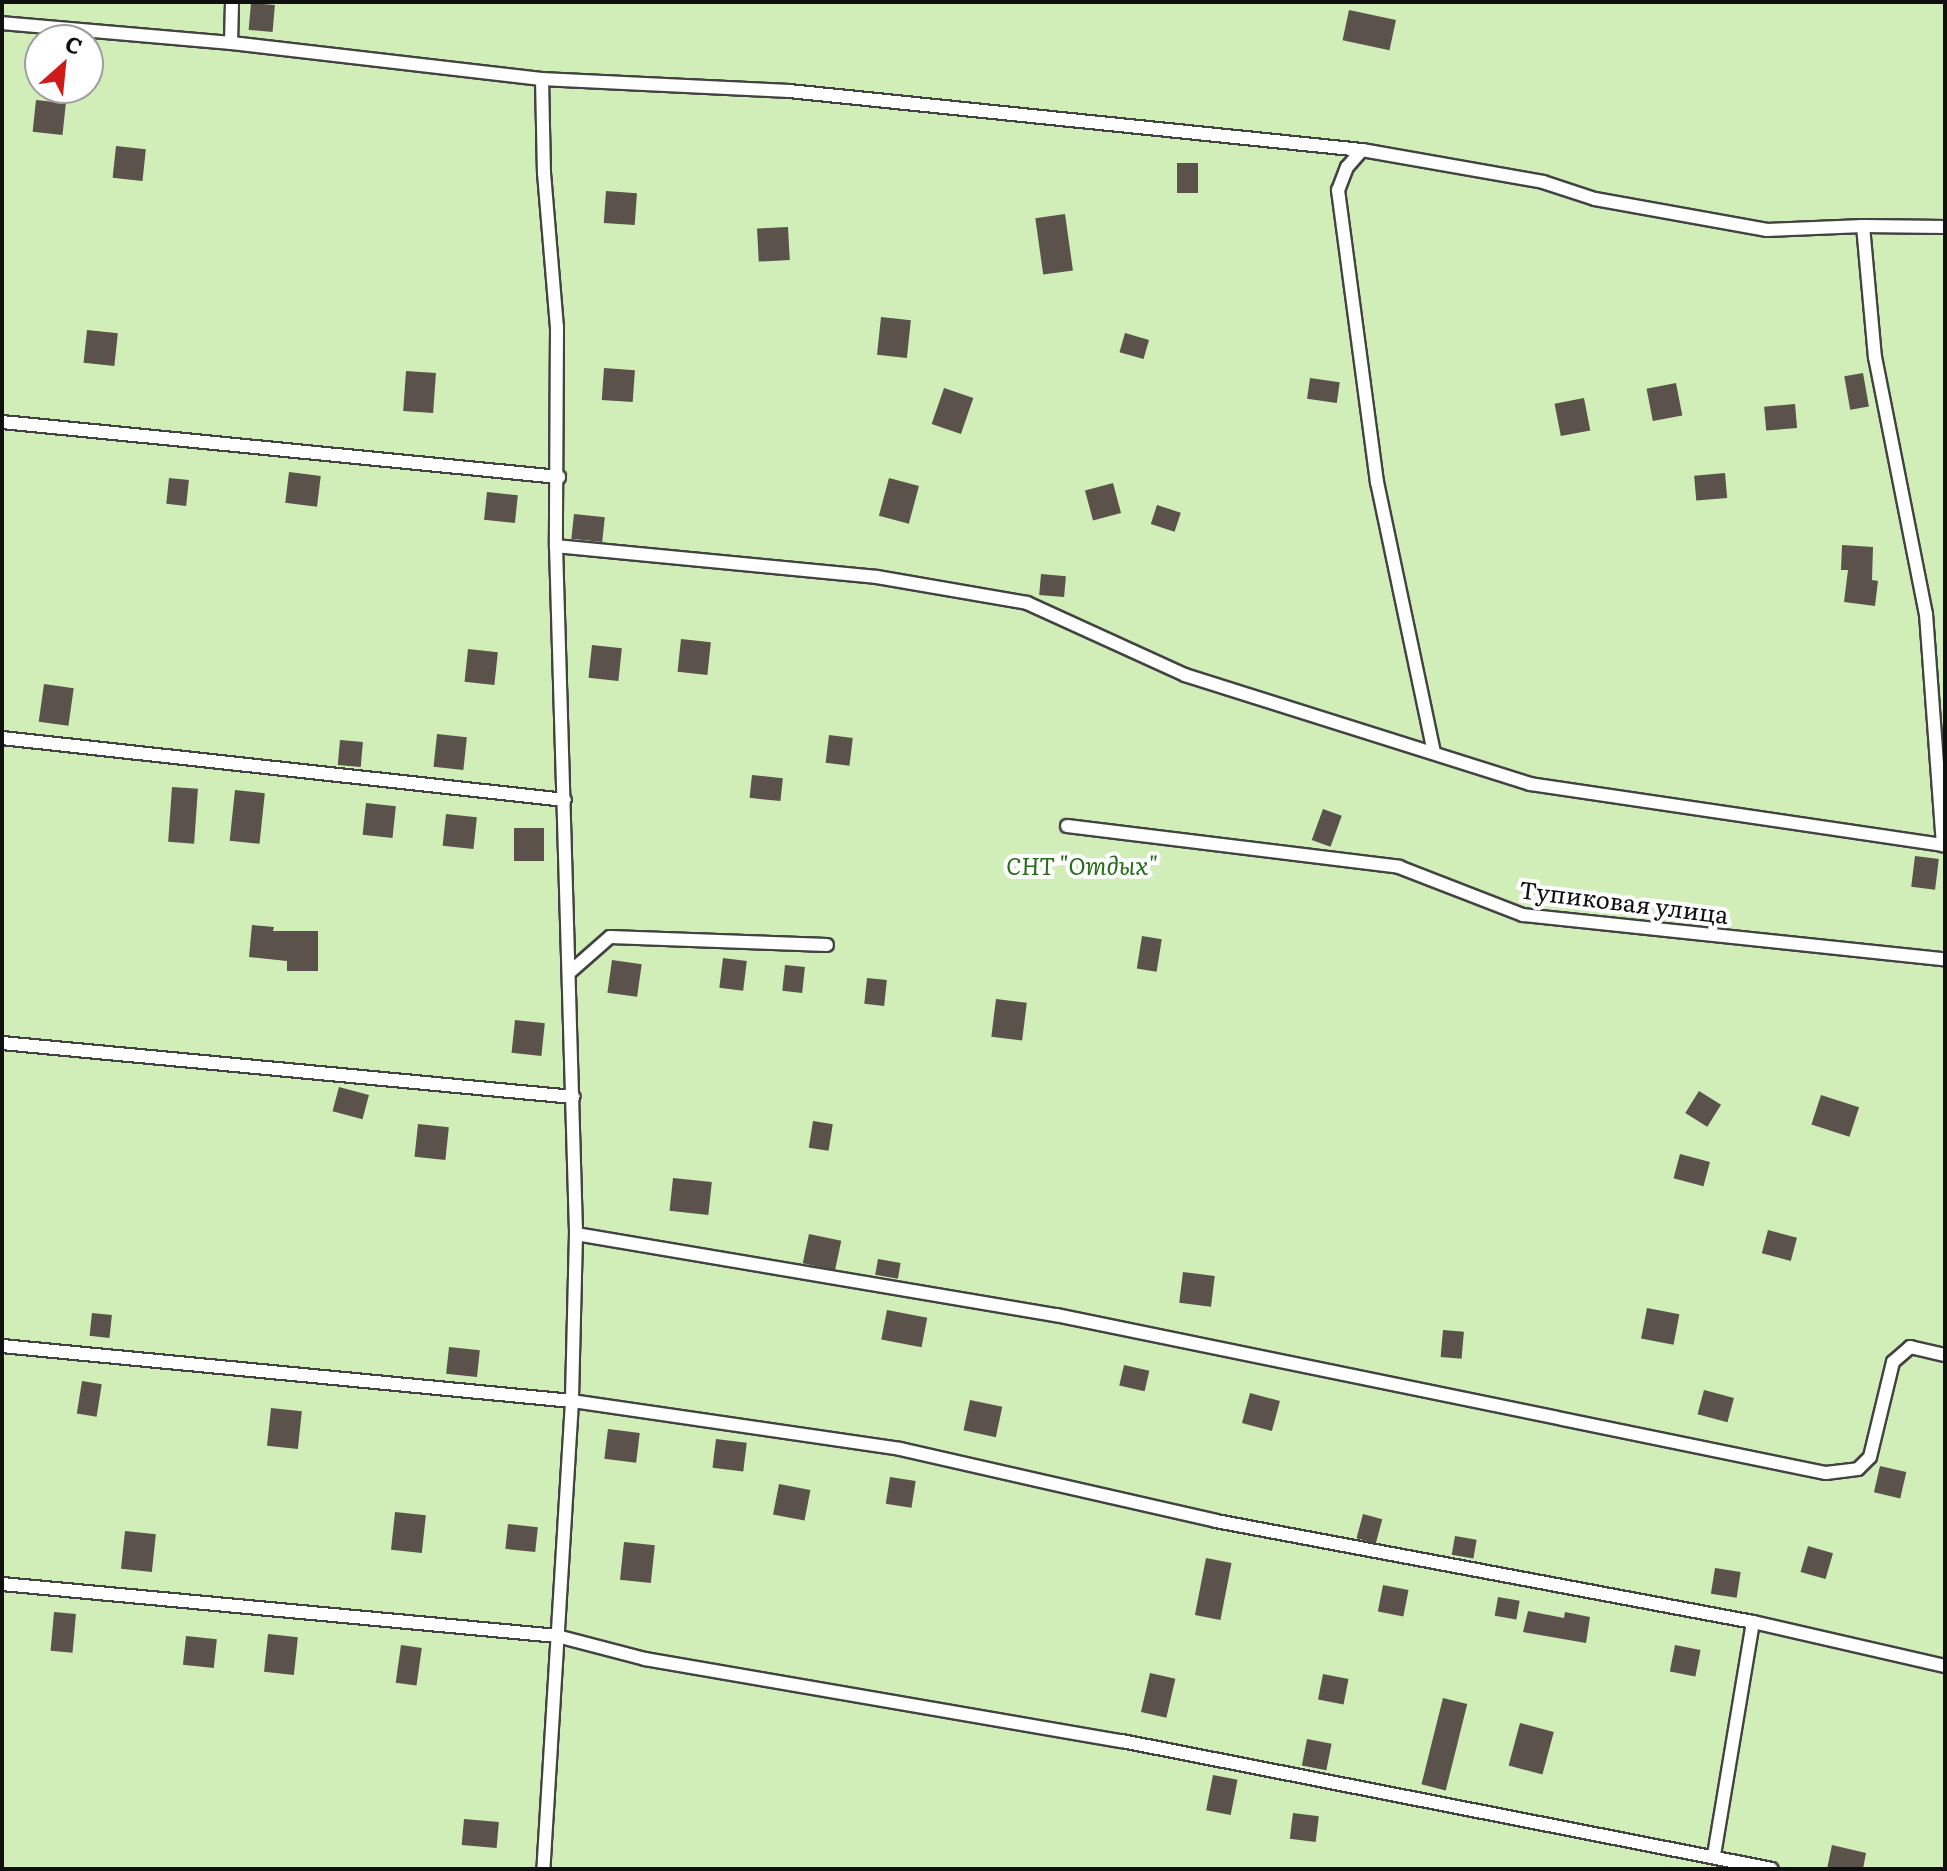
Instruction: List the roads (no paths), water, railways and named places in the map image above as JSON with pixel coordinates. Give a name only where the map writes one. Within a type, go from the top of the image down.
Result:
[{"type":"lane","points":[[231,43],[232,2]]},
{"type":"lane","points":[[2,23],[231,43],[542,79],[789,91],[1362,150],[1543,182],[1595,199],[1767,230],[1945,227]]},
{"type":"lane","points":[[542,79],[544,173],[557,327],[559,477],[556,546],[576,1234],[572,1401],[543,1869]]},
{"type":"lane","points":[[1362,150],[1347,167],[1338,190],[1377,482],[1434,752]]},
{"type":"lane","points":[[556,546],[877,577],[1027,603],[1185,675],[1530,784],[1944,845],[1926,614],[1875,357],[1863,226]]},
{"type":"lane","points":[[2,422],[559,477]]},
{"type":"lane","points":[[2,738],[565,800]]},
{"type":"lane","name":"Тупиковая улица","points":[[1067,826],[1399,867],[1523,915],[1945,959]]},
{"type":"lane","points":[[570,972],[610,937],[827,945]]},
{"type":"lane","points":[[2,1043],[573,1097]]},
{"type":"lane","points":[[576,1234],[1056,1315],[1826,1473],[1858,1469],[1870,1457],[1893,1362],[1910,1347],[1945,1355]]},
{"type":"lane","points":[[2,1346],[572,1401],[900,1449],[1216,1521],[1753,1622],[1945,1666]]},
{"type":"lane","points":[[2,1584],[557,1636],[645,1659],[1122,1741],[1714,1855],[1772,1869]]},
{"type":"lane","points":[[1714,1855],[1753,1622]]},
{"type":"park label","name":"СНТ \"Отдых\"","points":[[1082,865]]}]
